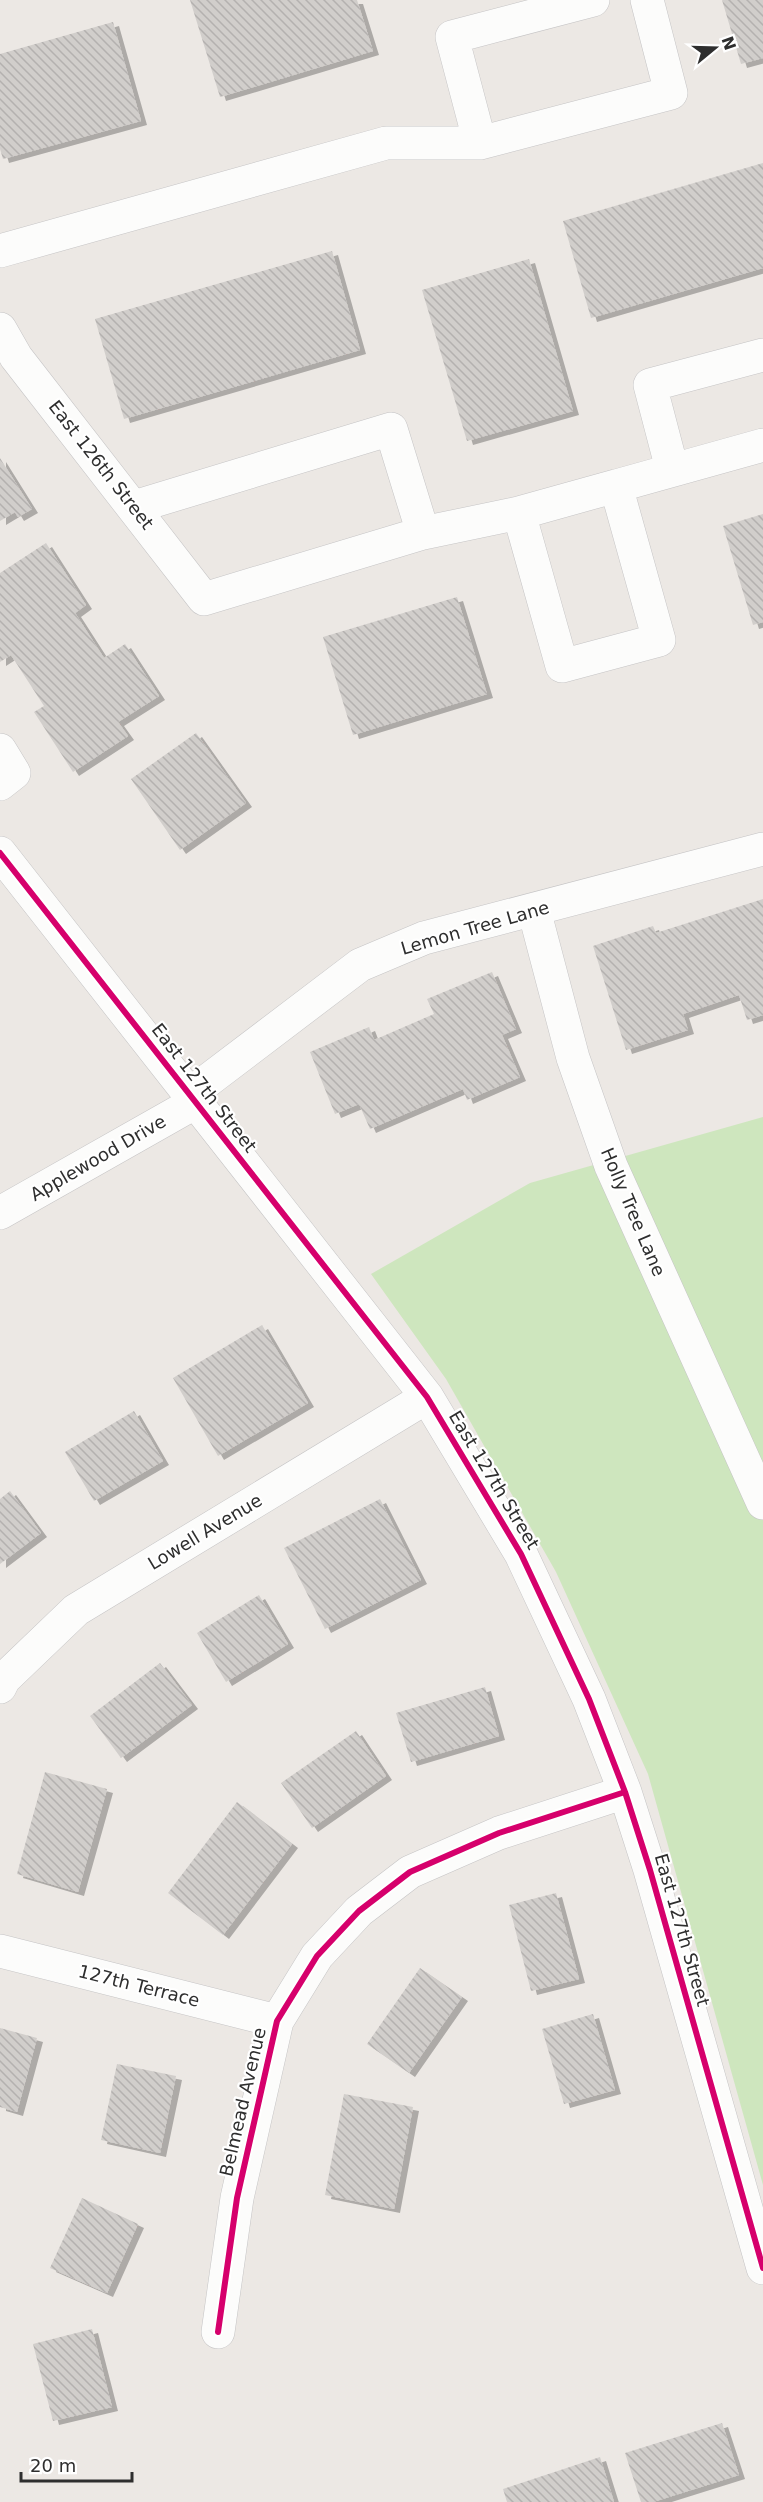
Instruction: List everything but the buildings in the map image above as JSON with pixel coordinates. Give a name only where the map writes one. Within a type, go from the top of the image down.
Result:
[{"type":"street","points":[[480,143],[452,37],[593,0]]},
{"type":"street","points":[[0,251],[386,143],[480,143],[671,93],[647,0]]},
{"type":"street","name":"East 126th Street","points":[[0,329],[16,357],[204,599],[423,533]]},
{"type":"street","points":[[672,470],[650,386],[763,355]]},
{"type":"street","points":[[134,507],[391,429],[423,533],[519,513],[763,445]]},
{"type":"street","points":[[519,513],[562,666],[659,640],[616,486]]},
{"type":"street","points":[[0,750],[14,772],[0,784]]},
{"type":"street","name":"Lemon Tree Lane","points":[[193,1098],[360,965],[424,938],[763,849]]},
{"type":"street","name":"East 127th Street","points":[[0,853],[427,1397],[521,1554],[589,1699],[625,1792],[650,1870],[763,2268]]},
{"type":"street","name":"Holly Tree Lane","points":[[534,910],[573,1058],[611,1166],[763,1503]]},
{"type":"street","name":"Applewood Drive","points":[[0,1214],[193,1098]]},
{"type":"street","name":"Lowell Avenue","points":[[0,1687],[4,1679],[75,1610],[427,1397]]},
{"type":"street","name":"Belmead Avenue","points":[[218,2332],[237,2198],[277,2021],[317,1956],[359,1911],[410,1872],[499,1833],[625,1792]]},
{"type":"street","name":"127th Terrace","points":[[0,1951],[277,2021]]},
{"type":"green space","points":[[763,1117],[763,2185],[648,1774],[556,1572],[446,1379],[371,1274],[530,1183]]},
{"type":"cycle path","points":[[0,853],[427,1397],[521,1554],[589,1699],[625,1792],[650,1870],[763,2268]]},
{"type":"cycle path","points":[[218,2332],[237,2198],[277,2021],[317,1956],[359,1911],[410,1872],[499,1833],[625,1792]]}]
